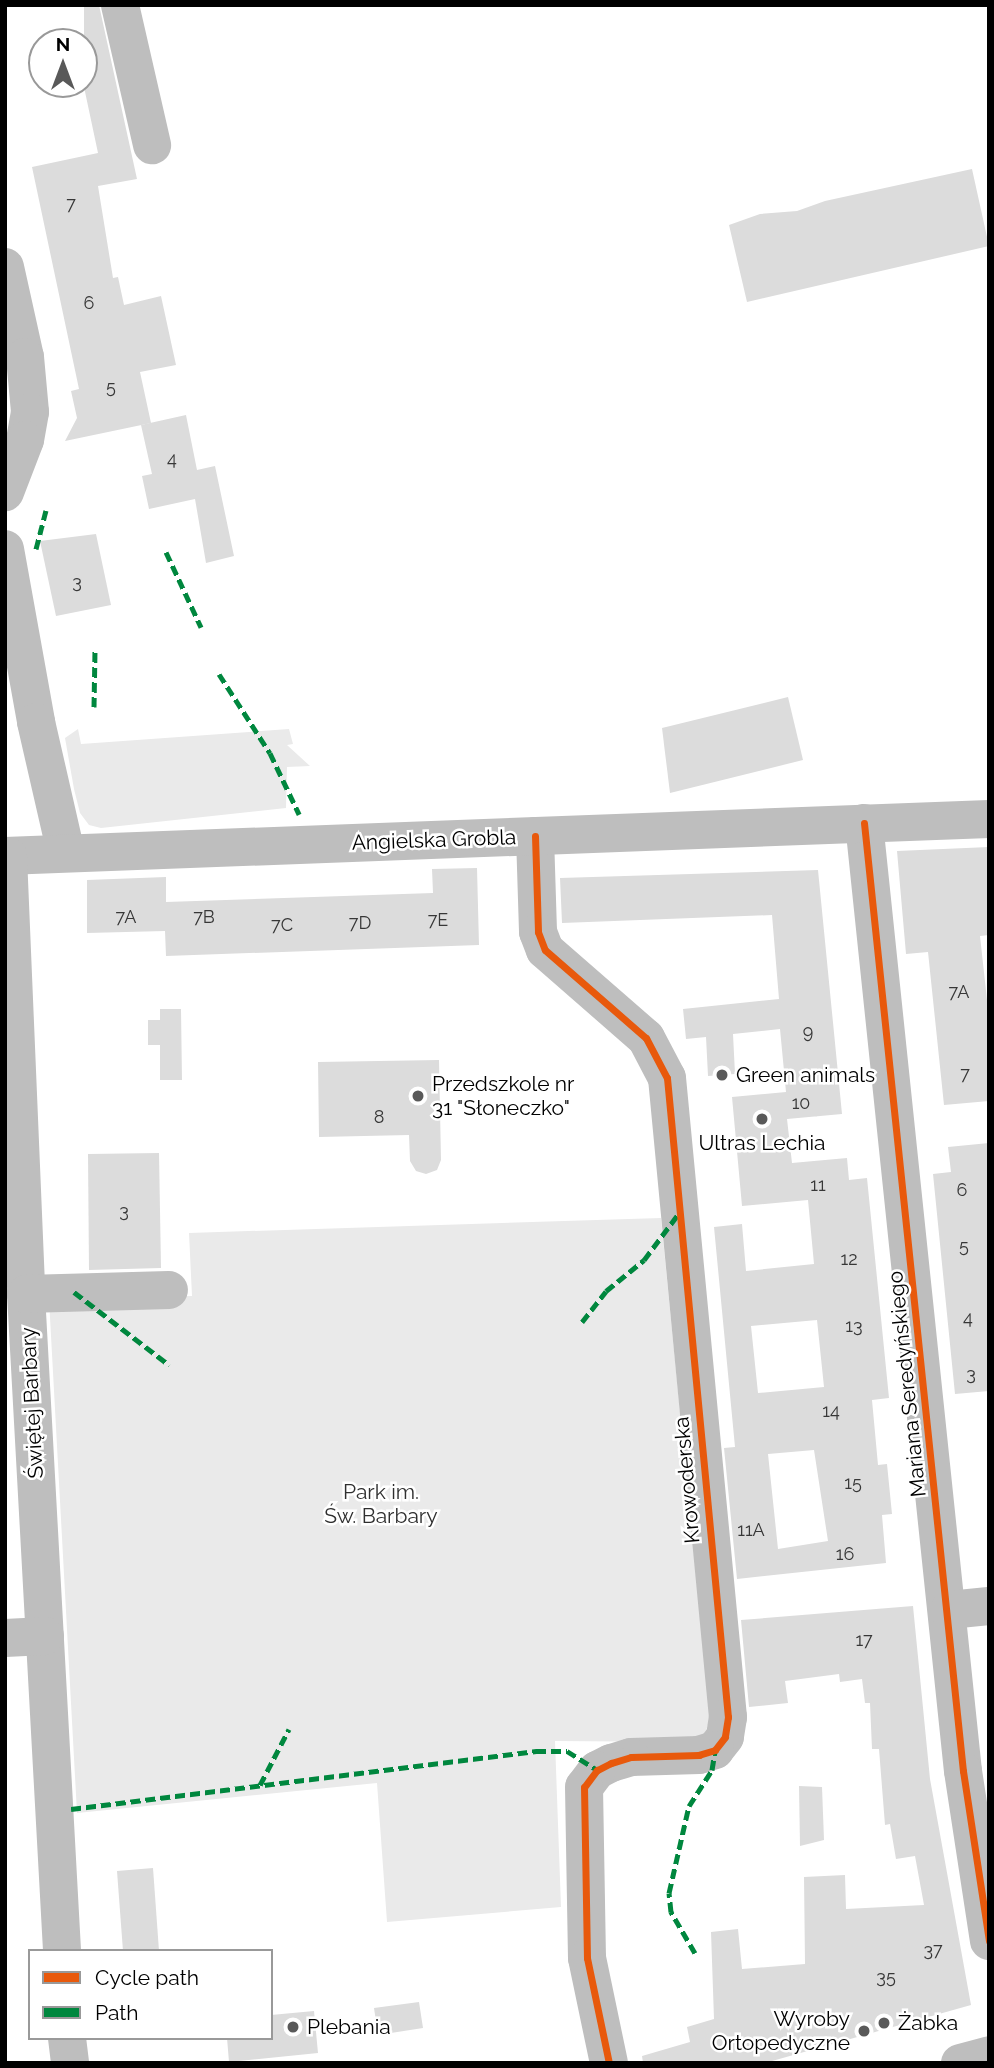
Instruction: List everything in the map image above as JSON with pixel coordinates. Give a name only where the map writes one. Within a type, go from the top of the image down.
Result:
[{"type":"street","points":[[120,5],[152,145]]},
{"type":"street","points":[[5,267],[25,356],[30,412],[25,440],[5,492]]},
{"type":"street","points":[[5,549],[36,722],[66,853]]},
{"type":"street","name":"Angielska Grobla","points":[[7,856],[989,819]]},
{"type":"street","name":"Mariana Seredyńskiego","points":[[864,824],[949,1618],[962,1771],[989,1941]]},
{"type":"street","name":"Krowoderska","points":[[535,836],[538,932],[545,950],[646,1038],[667,1078],[728,1717],[725,1737],[715,1749],[699,1755],[631,1758],[611,1763],[597,1770],[584,1787],[587,1958],[609,2063]]},
{"type":"street","name":"Świętej Barbary","points":[[7,856],[26,1294],[62,1949]]},
{"type":"street","points":[[26,1294],[169,1290]]},
{"type":"street","points":[[949,1618],[989,1606]]},
{"type":"street","points":[[949,1618],[989,1622]]},
{"type":"street","points":[[5,1637],[46,1636]]},
{"type":"street","points":[[67,2040],[70,2063]]},
{"type":"street","points":[[960,2063],[989,2055]]},
{"type":"green space","points":[[78,729],[81,744],[289,729],[293,744],[287,745],[310,766],[287,767],[286,808],[101,828],[89,825],[80,813],[74,789],[65,738]]},
{"type":"green space","name":"Park im. Św. Barbary","points":[[661,1218],[710,1719],[704,1736],[689,1742],[555,1741],[561,1907],[387,1922],[377,1783],[77,1813],[49,1299],[192,1296],[189,1233]]},
{"type":"building","points":[[84,5],[99,5],[137,179],[98,186],[113,278],[118,277],[124,305],[161,296],[176,365],[140,372],[151,423],[65,441],[77,418],[71,391],[79,389],[32,167],[98,153],[86,98],[98,98],[98,28],[84,28]]},
{"type":"building","points":[[972,169],[989,246],[747,302],[729,225],[760,214],[797,211],[825,201]]},
{"type":"building","points":[[186,415],[197,470],[215,466],[234,556],[206,563],[195,499],[149,509],[142,476],[152,474],[141,425]]},
{"type":"building","points":[[96,534],[111,605],[56,616],[40,541]]},
{"type":"building","points":[[788,697],[803,760],[670,793],[662,728]]},
{"type":"building","points":[[989,847],[989,935],[980,936],[989,1018],[989,1101],[944,1105],[928,952],[906,954],[897,851]]},
{"type":"building","points":[[477,868],[479,945],[166,956],[165,931],[87,933],[87,880],[166,877],[166,902],[433,893],[432,869]]},
{"type":"building","points":[[818,870],[842,1114],[787,1119],[792,1163],[847,1158],[849,1180],[867,1178],[889,1398],[872,1400],[878,1465],[887,1464],[892,1514],[882,1515],[886,1563],[737,1579],[724,1448],[735,1447],[714,1227],[742,1224],[746,1271],[814,1264],[808,1200],[742,1206],[732,1097],[786,1092],[780,1029],[733,1034],[735,1074],[708,1076],[706,1037],[686,1039],[683,1009],[779,999],[772,915],[562,923],[560,878]],"holes":[[[817,1320],[824,1387],[758,1393],[751,1326]],[[814,1450],[828,1541],[778,1549],[768,1454]]]},
{"type":"building","points":[[160,1009],[181,1009],[182,1080],[160,1080],[160,1045],[148,1045],[148,1020],[160,1020]]},
{"type":"building","points":[[439,1060],[441,1160],[437,1170],[426,1174],[416,1171],[410,1161],[409,1135],[319,1137],[318,1062]]},
{"type":"building","points":[[989,1143],[989,1391],[955,1394],[933,1174],[951,1172],[948,1147]]},
{"type":"building","points":[[159,1153],[161,1268],[89,1270],[88,1154]]},
{"type":"building","points":[[913,1606],[930,1779],[971,2005],[765,2063],[643,2063],[642,2056],[690,2042],[687,2027],[714,2019],[711,1932],[738,1929],[742,1969],[805,1964],[804,1877],[845,1875],[846,1909],[924,1905],[915,1856],[896,1859],[890,1824],[885,1825],[879,1749],[872,1749],[870,1703],[865,1703],[862,1679],[840,1682],[839,1674],[785,1681],[788,1703],[749,1707],[741,1620]]},
{"type":"building","points":[[799,1786],[822,1787],[824,1840],[800,1846]]},
{"type":"building","points":[[153,1868],[159,1949],[123,1949],[117,1871]]},
{"type":"building","points":[[419,2002],[423,2028],[378,2035],[374,2008]]},
{"type":"building","name":"Plebania","points":[[314,2011],[318,2053],[229,2062],[227,2040],[273,2040],[273,2015]]},
{"type":"marked path","points":[[36,549],[46,510]]},
{"type":"marked path","points":[[166,552],[201,627]]},
{"type":"marked path","points":[[94,707],[95,651]]},
{"type":"marked path","points":[[219,674],[270,753],[299,814]]},
{"type":"marked path","points":[[582,1322],[606,1291],[644,1260],[679,1213]]},
{"type":"marked path","points":[[74,1292],[169,1365]]},
{"type":"marked path","points":[[260,1785],[289,1729]]},
{"type":"marked path","points":[[695,1953],[671,1912],[669,1893],[689,1806],[712,1770],[715,1750]]},
{"type":"marked path","points":[[71,1809],[536,1751],[567,1751],[597,1770]]},
{"type":"cycle path","points":[[864,823],[963,1771],[989,1941]]},
{"type":"cycle path","points":[[535,836],[538,932],[545,950],[646,1038],[667,1078],[728,1717],[725,1737],[715,1750],[699,1755],[631,1757],[597,1770],[584,1787],[587,1958],[609,2063]]},
{"type":"place","name":"Green animals","points":[[722,1075]]},
{"type":"place","name":"Przedszkole nr 31 \"Słoneczko\"","points":[[418,1096]]},
{"type":"place","name":"Ultras Lechia","points":[[762,1119]]},
{"type":"place","name":"Żabka","points":[[884,2023]]},
{"type":"place","name":"Plebania","points":[[293,2027]]},
{"type":"place","name":"Wyroby Ortopedyczne","points":[[864,2031]]}]
